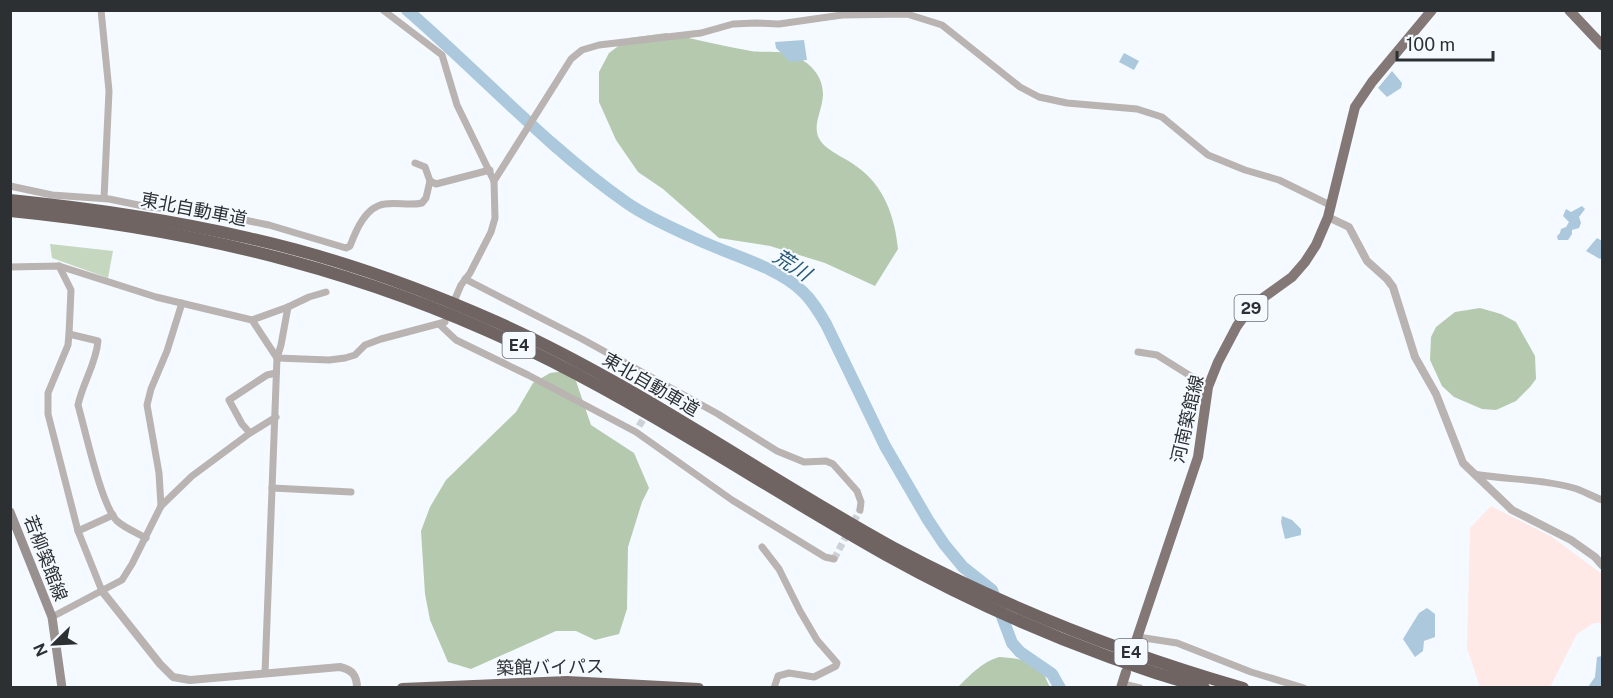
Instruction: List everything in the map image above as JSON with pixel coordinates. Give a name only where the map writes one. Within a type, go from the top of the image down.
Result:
[{"type":"highway","name":"東北自動車道","points":[[10,200],[136,216],[252,238],[378,275],[438,297],[500,324],[610,379],[892,547],[975,588],[1022,610],[1118,647],[1192,673],[1243,687]]},
{"type":"highway","name":"東北自動車道","points":[[10,212],[135,228],[250,250],[309,265],[436,308],[495,334],[597,385],[888,556],[980,603],[1026,624],[1115,658],[1204,687]]},
{"type":"highway","name":"築館バイパス","points":[[402,687],[567,681],[699,687]]},
{"type":"main road","name":"河南築館線","points":[[1136,640],[1198,457],[1208,387],[1237,326],[1247,312],[1292,277],[1316,245],[1328,217],[1355,107],[1371,82],[1432,10]]},
{"type":"main road","points":[[1569,10],[1602,45]]},
{"type":"main road","name":"若柳築館線","points":[[10,512],[52,617],[62,687]]},
{"type":"main road","points":[[1122,686],[1126,672]]},
{"type":"street","points":[[101,10],[109,91],[104,198]]},
{"type":"street","points":[[383,10],[442,56],[458,105],[496,179]]},
{"type":"street","points":[[455,299],[491,232],[494,221],[496,179],[571,59],[582,50],[599,45],[707,32],[733,24],[779,24],[842,15],[907,14],[942,25],[1020,87],[1039,97],[1066,104],[1137,109],[1162,117],[1208,155],[1245,170],[1279,180],[1330,205]]},
{"type":"street","points":[[10,186],[52,195],[104,198],[148,207],[205,212],[243,219],[318,238],[346,248],[350,246],[363,220],[376,206],[422,203],[426,198],[430,181],[425,167],[415,163]]},
{"type":"street","points":[[430,181],[436,184],[490,170]]},
{"type":"street","points":[[1328,217],[1349,227],[1367,261],[1392,287],[1415,357],[1436,394],[1460,457],[1474,474],[1512,510],[1571,540],[1595,557],[1602,565]]},
{"type":"street","points":[[10,267],[59,266],[182,303],[252,320],[326,292]]},
{"type":"street","points":[[59,266],[71,290],[69,334],[68,345],[48,393],[48,414],[78,531],[102,591],[173,677],[190,680],[340,667],[350,669],[354,673],[357,687]]},
{"type":"street","points":[[465,279],[582,339],[794,459],[804,462],[826,461],[833,464],[857,491],[861,502],[860,510]]},
{"type":"street","points":[[161,507],[159,473],[147,405],[182,303]]},
{"type":"street","points":[[266,673],[276,373],[288,307]]},
{"type":"street","points":[[252,320],[277,358]]},
{"type":"street","points":[[277,358],[329,360],[345,358],[355,355],[365,345],[381,339],[442,323],[456,340],[638,429],[732,500],[825,557],[834,559]]},
{"type":"street","points":[[69,334],[98,341],[97,354],[80,394],[78,405],[101,488],[113,515],[118,522],[146,538]]},
{"type":"street","points":[[1138,352],[1157,356],[1208,387]]},
{"type":"street","points":[[250,433],[228,400],[267,375],[276,373]]},
{"type":"street","points":[[659,394],[666,385]]},
{"type":"street","points":[[52,617],[122,579],[161,507],[192,476],[250,433],[276,417]]},
{"type":"street","points":[[1474,474],[1568,487],[1602,500]]},
{"type":"street","points":[[272,488],[351,492]]},
{"type":"street","points":[[78,531],[113,515]]},
{"type":"street","points":[[762,547],[780,569],[817,640],[837,663],[836,666],[814,677],[784,673],[778,676],[774,687]]},
{"type":"street","points":[[1136,640],[1177,643],[1251,672],[1304,687]]},
{"type":"street","points":[[1122,686],[1140,687]]},
{"type":"shaded area","points":[[1491,506],[1552,537],[1602,574],[1602,623],[1594,623],[1577,634],[1550,687],[1480,687],[1467,648],[1470,528]]},
{"type":"green space","points":[[666,33],[751,51],[788,53],[810,65],[821,81],[823,95],[817,122],[817,134],[820,140],[874,182],[891,214],[898,249],[875,286],[825,263],[770,246],[719,238],[663,189],[638,172],[616,140],[599,102],[599,72],[609,53],[629,38]]},
{"type":"green space","points":[[50,244],[113,251],[108,278],[52,258]]},
{"type":"green space","points":[[1480,308],[1501,314],[1516,322],[1535,356],[1536,379],[1516,401],[1496,410],[1482,409],[1454,397],[1442,386],[1430,360],[1431,337],[1436,327],[1455,312]]},
{"type":"green space","points":[[565,371],[576,381],[591,425],[634,453],[649,488],[642,502],[628,547],[627,609],[619,634],[595,640],[576,631],[556,631],[471,669],[448,662],[430,620],[425,594],[421,531],[430,507],[446,480],[516,412],[533,383],[550,373]]},
{"type":"green space","points":[[999,657],[1033,663],[1044,674],[1050,687],[958,687],[982,666]]},
{"type":"water","points":[[804,40],[807,60],[790,62],[776,48],[775,42]]},
{"type":"water","points":[[1124,53],[1139,61],[1134,70],[1119,62]]},
{"type":"water","points":[[1392,71],[1402,83],[1401,88],[1387,97],[1378,88]]},
{"type":"water","points":[[1582,206],[1585,209],[1579,217],[1581,223],[1579,228],[1572,230],[1568,240],[1558,240],[1557,236],[1561,229],[1569,222],[1563,216],[1566,209],[1571,212]]},
{"type":"water","points":[[1597,238],[1602,241],[1602,258],[1600,259],[1586,251]]},
{"type":"water","points":[[1282,516],[1292,520],[1301,529],[1301,535],[1285,539]]},
{"type":"water","points":[[1427,608],[1435,614],[1435,637],[1424,641],[1423,651],[1415,657],[1403,639],[1419,613]]},
{"type":"water","points":[[1602,656],[1602,687],[1588,687],[1595,677],[1597,657]]},
{"type":"waterway","name":"荒川","points":[[407,10],[542,134],[598,182],[627,203],[667,226],[779,274],[806,295],[826,324],[885,446],[928,520],[963,567],[992,590],[1012,643],[1020,652],[1052,674],[1060,688]]},
{"type":"tunnel","points":[[639,426],[659,394]]},
{"type":"tunnel","points":[[834,559],[860,510]]}]
